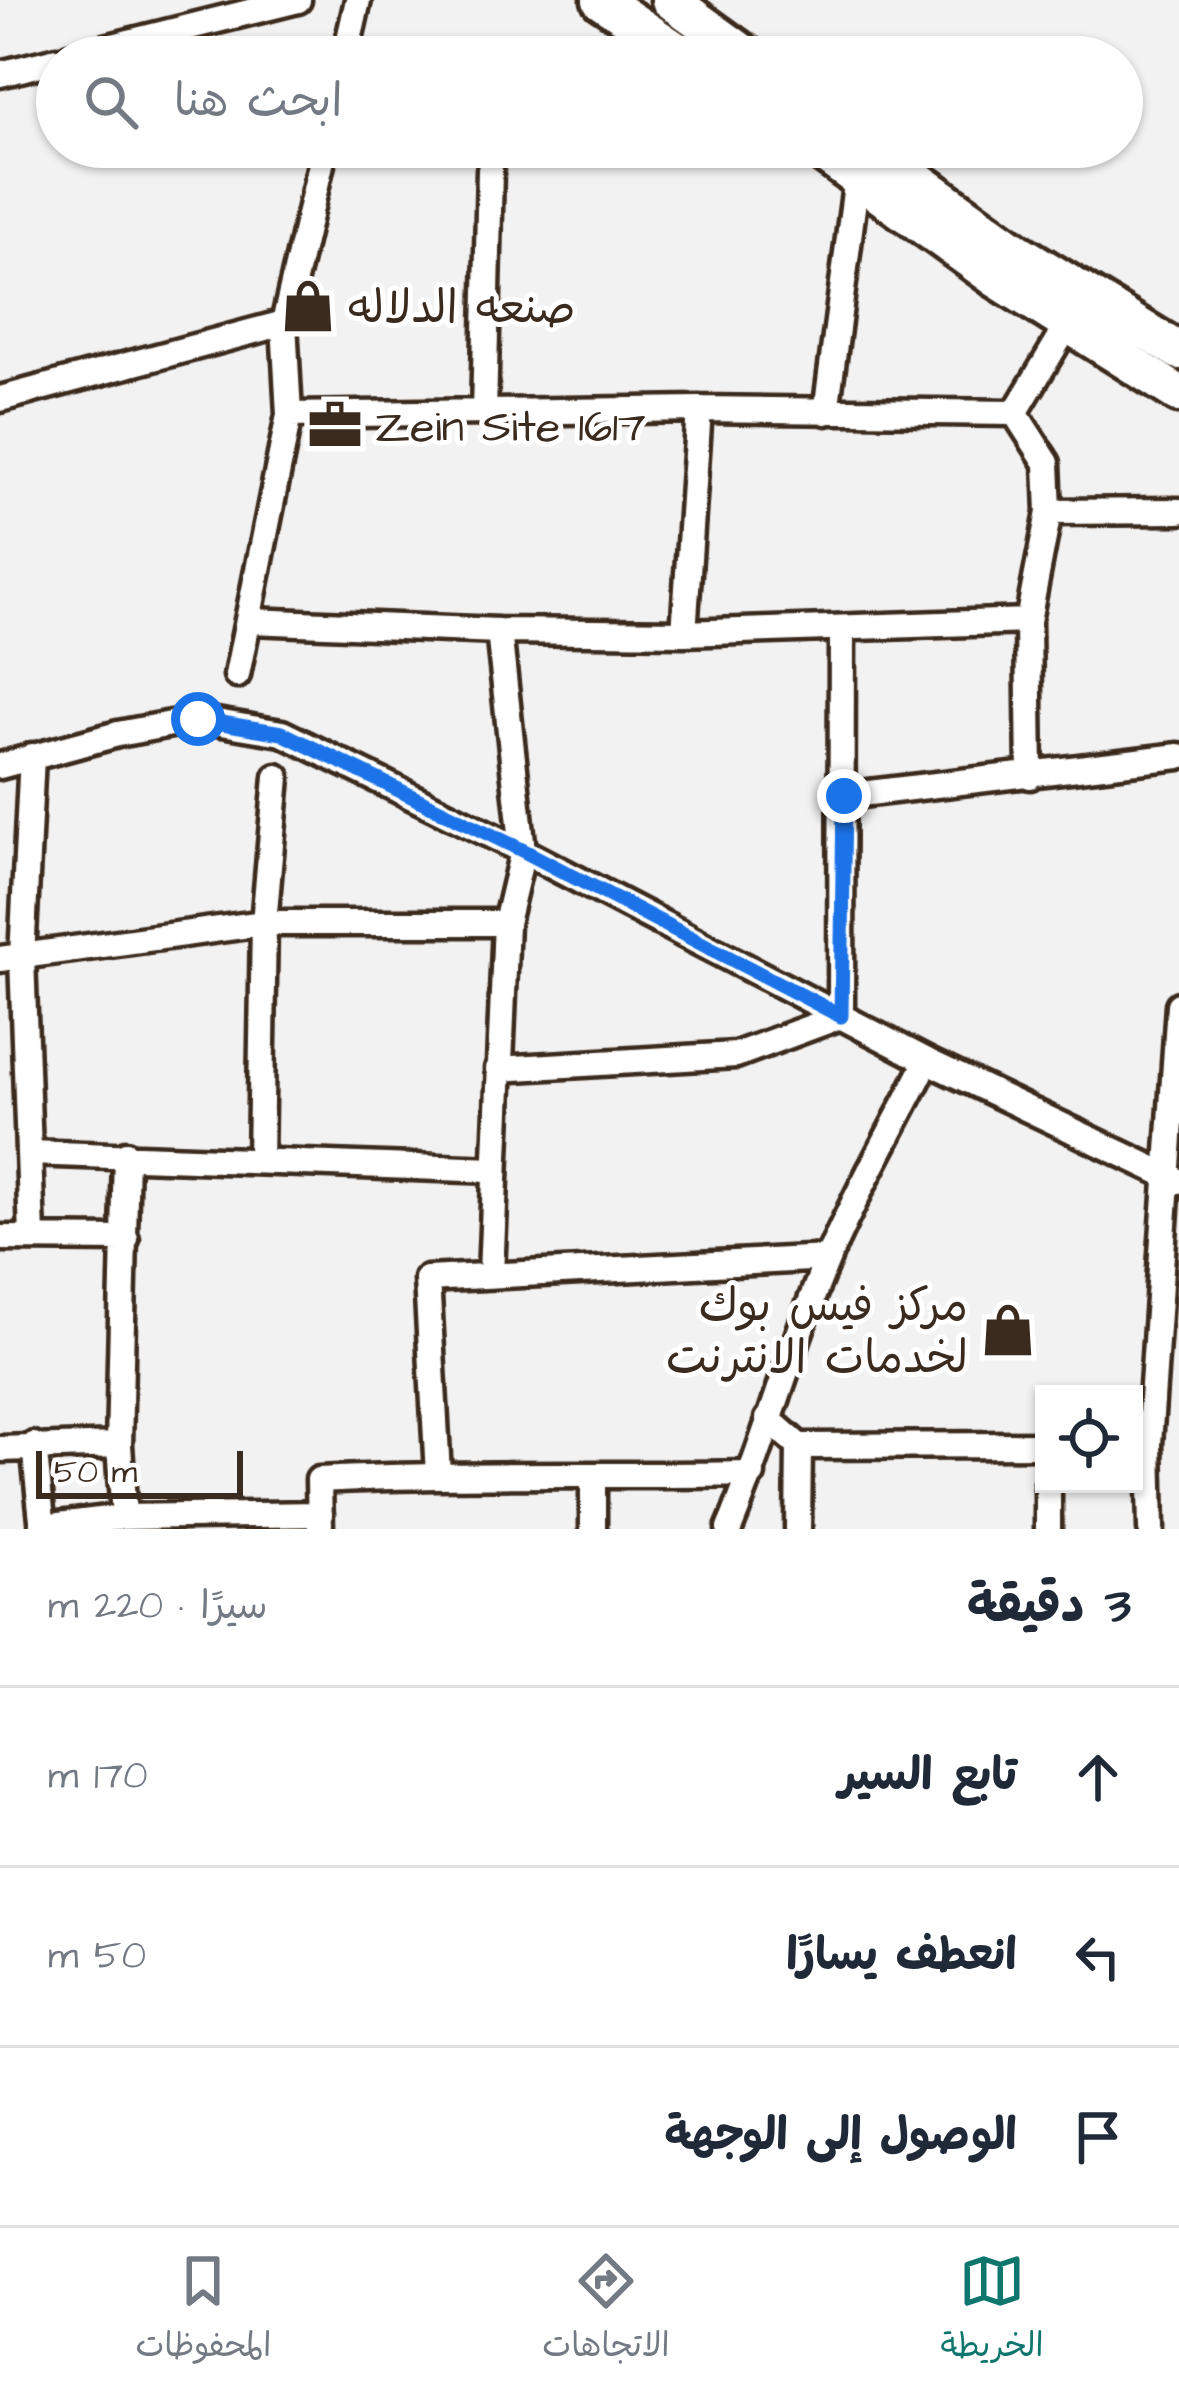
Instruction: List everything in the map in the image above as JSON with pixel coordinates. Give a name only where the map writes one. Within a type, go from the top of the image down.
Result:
[{"type":"main road","points":[[602,0],[655,36]]},
{"type":"main road","points":[[670,0],[720,36]]},
{"type":"main road","points":[[871,168],[1067,326],[1179,394]]},
{"type":"main road","points":[[874,168],[1179,351]]},
{"type":"street","points":[[153,36],[298,0]]},
{"type":"street","points":[[350,36],[358,0]]},
{"type":"street","points":[[0,74],[36,65]]},
{"type":"street","points":[[237,675],[289,416],[284,322],[320,168]]},
{"type":"street","points":[[826,412],[863,168]]},
{"type":"street","points":[[484,414],[490,170]]},
{"type":"street","points":[[0,399],[284,322]]},
{"type":"street","points":[[1015,413],[1067,326]]},
{"type":"street","points":[[289,416],[699,409],[1015,413]]},
{"type":"street","points":[[684,633],[699,409]]},
{"type":"street","points":[[1015,413],[1047,463],[1049,512],[1028,621],[1030,776]]},
{"type":"street","points":[[1049,512],[1179,511]]},
{"type":"street","points":[[250,621],[684,633],[1028,621]]},
{"type":"street","points":[[841,1016],[842,628]]},
{"type":"street","points":[[491,1274],[506,923],[524,851],[499,631]]},
{"type":"street","points":[[0,766],[198,719],[282,733],[524,851],[927,1061],[1173,1178]]},
{"type":"street","points":[[32,756],[11,958],[32,1236]]},
{"type":"street","points":[[844,796],[1179,757]]},
{"type":"street","points":[[260,1160],[264,922],[277,777]]},
{"type":"street","points":[[11,958],[264,922],[506,923]]},
{"type":"street","points":[[1143,1435],[1173,1178],[1179,1005]]},
{"type":"street","points":[[498,1070],[736,1055],[841,1016]]},
{"type":"street","points":[[729,1529],[828,1258],[927,1061]]},
{"type":"street","points":[[29,1153],[496,1170]]},
{"type":"street","points":[[124,1517],[119,1445],[126,1154]]},
{"type":"street","points":[[0,1238],[127,1239]]},
{"type":"street","points":[[438,1474],[427,1279],[828,1258]]},
{"type":"street","points":[[768,1419],[799,1446],[1035,1445]]},
{"type":"street","points":[[34,1445],[43,1528],[124,1517],[320,1521],[319,1480],[438,1474],[593,1478],[752,1474]]},
{"type":"street","points":[[0,1449],[119,1445]]},
{"type":"street","points":[[798,1529],[799,1446]]},
{"type":"street","points":[[1143,1453],[1151,1529]]},
{"type":"street","points":[[592,1529],[593,1478]]},
{"type":"street","points":[[1048,1493],[1048,1529]]},
{"type":"place","name":"صنعه الدلاله","points":[[308,306]]},
{"type":"place","name":"Zein Site 1617","points":[[335,425]]},
{"type":"place","name":"مركز فيس بوك لخدمات الانترنت","points":[[1008,1330]]},
{"type":"route","points":[[198,719],[282,733],[524,851],[841,1016],[844,796]]}]
